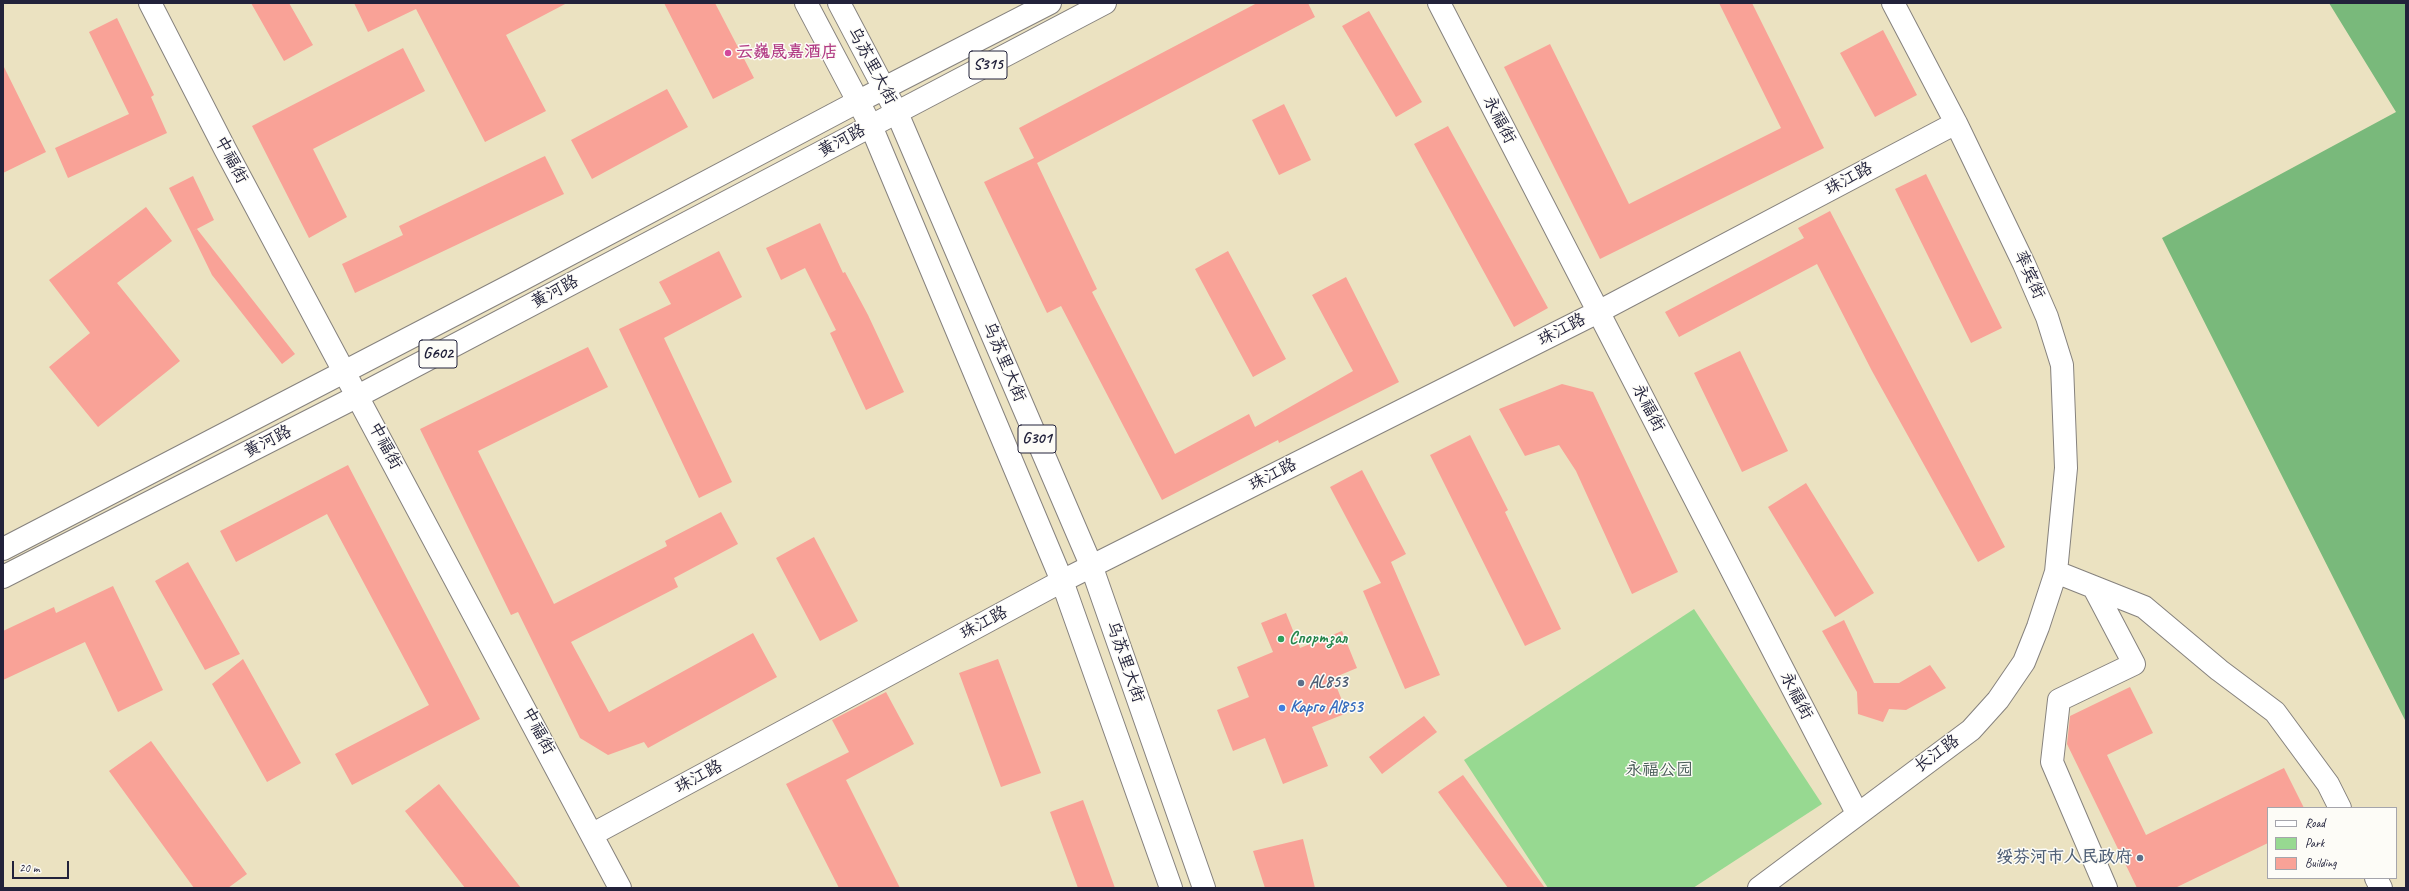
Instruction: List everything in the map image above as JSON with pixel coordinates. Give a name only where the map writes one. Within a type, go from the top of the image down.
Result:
[{"type":"main road","name":"中福街","points":[[150,3],[225,149],[593,834],[620,888]]},
{"type":"main road","name":"乌苏里大街","points":[[806,3],[871,126],[1062,581],[1171,888]]},
{"type":"main road","name":"乌苏里大街","points":[[839,3],[897,113],[1092,565],[1204,888]]},
{"type":"main road","name":"黄河路","points":[[3,549],[344,370],[528,276],[859,101],[1050,3]]},
{"type":"main road","name":"黄河路","points":[[3,578],[358,396],[1105,3]]},
{"type":"main road","name":"永福街","points":[[1438,3],[1857,813]]},
{"type":"main road","name":"率宾街","points":[[1893,3],[1956,123],[2024,264],[2047,317],[2062,364],[2066,468],[2056,572]]},
{"type":"main road","name":"珠江路","points":[[593,834],[1092,565],[1598,312],[1956,123]]},
{"type":"main road","points":[[2056,572],[2144,607],[2219,670],[2275,712],[2328,784],[2340,807]]},
{"type":"main road","name":"长江路","points":[[1759,888],[1857,813],[1971,730],[1998,700],[2024,662],[2038,627],[2056,572]]},
{"type":"main road","points":[[2094,588],[2134,664],[2059,700],[2052,762],[2106,888]]},
{"type":"main road","points":[[2376,879],[2381,888]]},
{"type":"green space","points":[[2329,3],[2406,3],[2406,722],[2162,238],[2396,112]]},
{"type":"green space","name":"永福公园","points":[[1694,609],[1822,804],[1693,888],[1548,888],[1464,760]]},
{"type":"building","points":[[251,3],[289,3],[313,45],[284,61]]},
{"type":"building","points":[[354,3],[567,3],[506,35],[546,111],[485,142],[416,9],[368,32]]},
{"type":"building","points":[[664,3],[715,3],[754,78],[713,99]]},
{"type":"building","points":[[1257,3],[1308,3],[1315,17],[1037,163],[1097,289],[1092,292],[1175,454],[1249,414],[1255,427],[1353,371],[1312,295],[1346,277],[1399,382],[1279,443],[1278,440],[1162,500],[1061,306],[1047,313],[984,182],[1034,158],[1019,128]]},
{"type":"building","points":[[1719,3],[1752,3],[1824,148],[1600,259],[1504,67],[1550,44],[1629,204],[1781,128]]},
{"type":"building","points":[[1369,11],[1422,102],[1396,117],[1342,26]]},
{"type":"building","points":[[117,18],[154,95],[151,97],[167,133],[68,178],[55,148],[129,114],[89,32]]},
{"type":"building","points":[[1883,30],[1917,95],[1875,117],[1840,53]]},
{"type":"building","points":[[403,48],[425,91],[313,149],[347,217],[309,238],[252,126]]},
{"type":"building","points":[[3,65],[46,152],[3,173]]},
{"type":"building","points":[[667,89],[688,127],[592,179],[571,140]]},
{"type":"building","points":[[1284,104],[1311,160],[1279,175],[1252,120]]},
{"type":"building","points":[[1448,126],[1548,308],[1514,327],[1414,144]]},
{"type":"building","points":[[545,156],[564,194],[355,293],[342,264],[403,235],[399,226]]},
{"type":"building","points":[[1926,174],[2002,328],[1971,343],[1895,189]]},
{"type":"building","points":[[193,176],[214,220],[191,232],[169,188]]},
{"type":"building","points":[[146,207],[172,241],[117,283],[180,361],[98,427],[49,367],[90,333],[49,280]]},
{"type":"building","points":[[1830,211],[2005,547],[1978,562],[1872,371],[1817,264],[1679,337],[1665,312],[1804,238],[1798,228]]},
{"type":"building","points":[[820,223],[843,273],[845,272],[868,315],[904,392],[866,410],[830,333],[836,330],[805,268],[781,280],[766,248]]},
{"type":"building","points":[[197,229],[295,354],[282,364],[212,275],[191,232]]},
{"type":"building","points":[[719,251],[742,297],[664,338],[732,482],[699,498],[619,329],[671,304],[659,282]]},
{"type":"building","points":[[1228,251],[1286,359],[1253,377],[1195,269]]},
{"type":"building","points":[[588,347],[608,387],[478,451],[554,604],[667,546],[665,541],[721,512],[738,544],[674,578],[678,587],[571,642],[609,712],[753,633],[777,677],[648,748],[644,742],[608,755],[580,738],[518,612],[511,615],[420,429]]},
{"type":"building","points":[[1740,351],[1788,451],[1742,472],[1694,373]]},
{"type":"building","points":[[1562,384],[1593,392],[1678,572],[1632,594],[1576,471],[1559,445],[1525,456],[1499,409]]},
{"type":"building","points":[[1470,435],[1508,510],[1505,512],[1561,629],[1525,646],[1430,455]]},
{"type":"building","points":[[348,465],[480,719],[352,785],[335,754],[429,705],[327,514],[236,562],[220,531]]},
{"type":"building","points":[[1362,470],[1406,554],[1391,562],[1440,675],[1405,689],[1363,591],[1381,583],[1330,487]]},
{"type":"building","points":[[1806,483],[1874,593],[1835,617],[1768,507]]},
{"type":"building","points":[[814,537],[858,621],[820,641],[776,558]]},
{"type":"building","points":[[188,562],[240,654],[205,670],[155,581]]},
{"type":"building","points":[[113,586],[163,690],[118,712],[85,642],[3,680],[3,631],[54,607],[56,613]]},
{"type":"building","points":[[1286,613],[1300,648],[1342,631],[1357,668],[1333,678],[1347,713],[1312,727],[1328,766],[1283,784],[1265,738],[1233,751],[1217,710],[1249,697],[1237,667],[1273,652],[1261,623]]},
{"type":"building","points":[[1844,620],[1874,683],[1899,683],[1930,665],[1946,688],[1906,710],[1889,709],[1883,722],[1858,714],[1857,692],[1822,631]]},
{"type":"building","points":[[243,659],[301,763],[267,782],[212,684]]},
{"type":"building","points":[[998,659],[1041,773],[1001,787],[959,673]]},
{"type":"building","points":[[2130,687],[2153,733],[2107,755],[2146,835],[2284,768],[2304,807],[2267,807],[2267,843],[2175,888],[2137,888],[2067,744],[2070,716]]},
{"type":"building","points":[[886,692],[914,744],[846,780],[900,888],[839,888],[786,784],[849,752],[832,720]]},
{"type":"building","points":[[1424,716],[1437,732],[1382,774],[1369,757]]},
{"type":"building","points":[[151,741],[247,874],[228,888],[194,888],[109,771]]},
{"type":"building","points":[[1463,775],[1545,888],[1508,888],[1438,792]]},
{"type":"building","points":[[439,784],[521,888],[465,888],[405,811]]},
{"type":"building","points":[[1083,800],[1115,888],[1078,888],[1050,812]]},
{"type":"building","points":[[1303,839],[1315,888],[1265,888],[1253,851]]},
{"type":"place","name":"云巍晟嘉酒店","points":[[728,53]]},
{"type":"place","name":"Спортзал","points":[[1281,639]]},
{"type":"place","name":"AL853","points":[[1301,683]]},
{"type":"place","name":"Карго Al853","points":[[1282,708]]},
{"type":"place","name":"绥芬河市人民政府","points":[[2140,858]]}]
